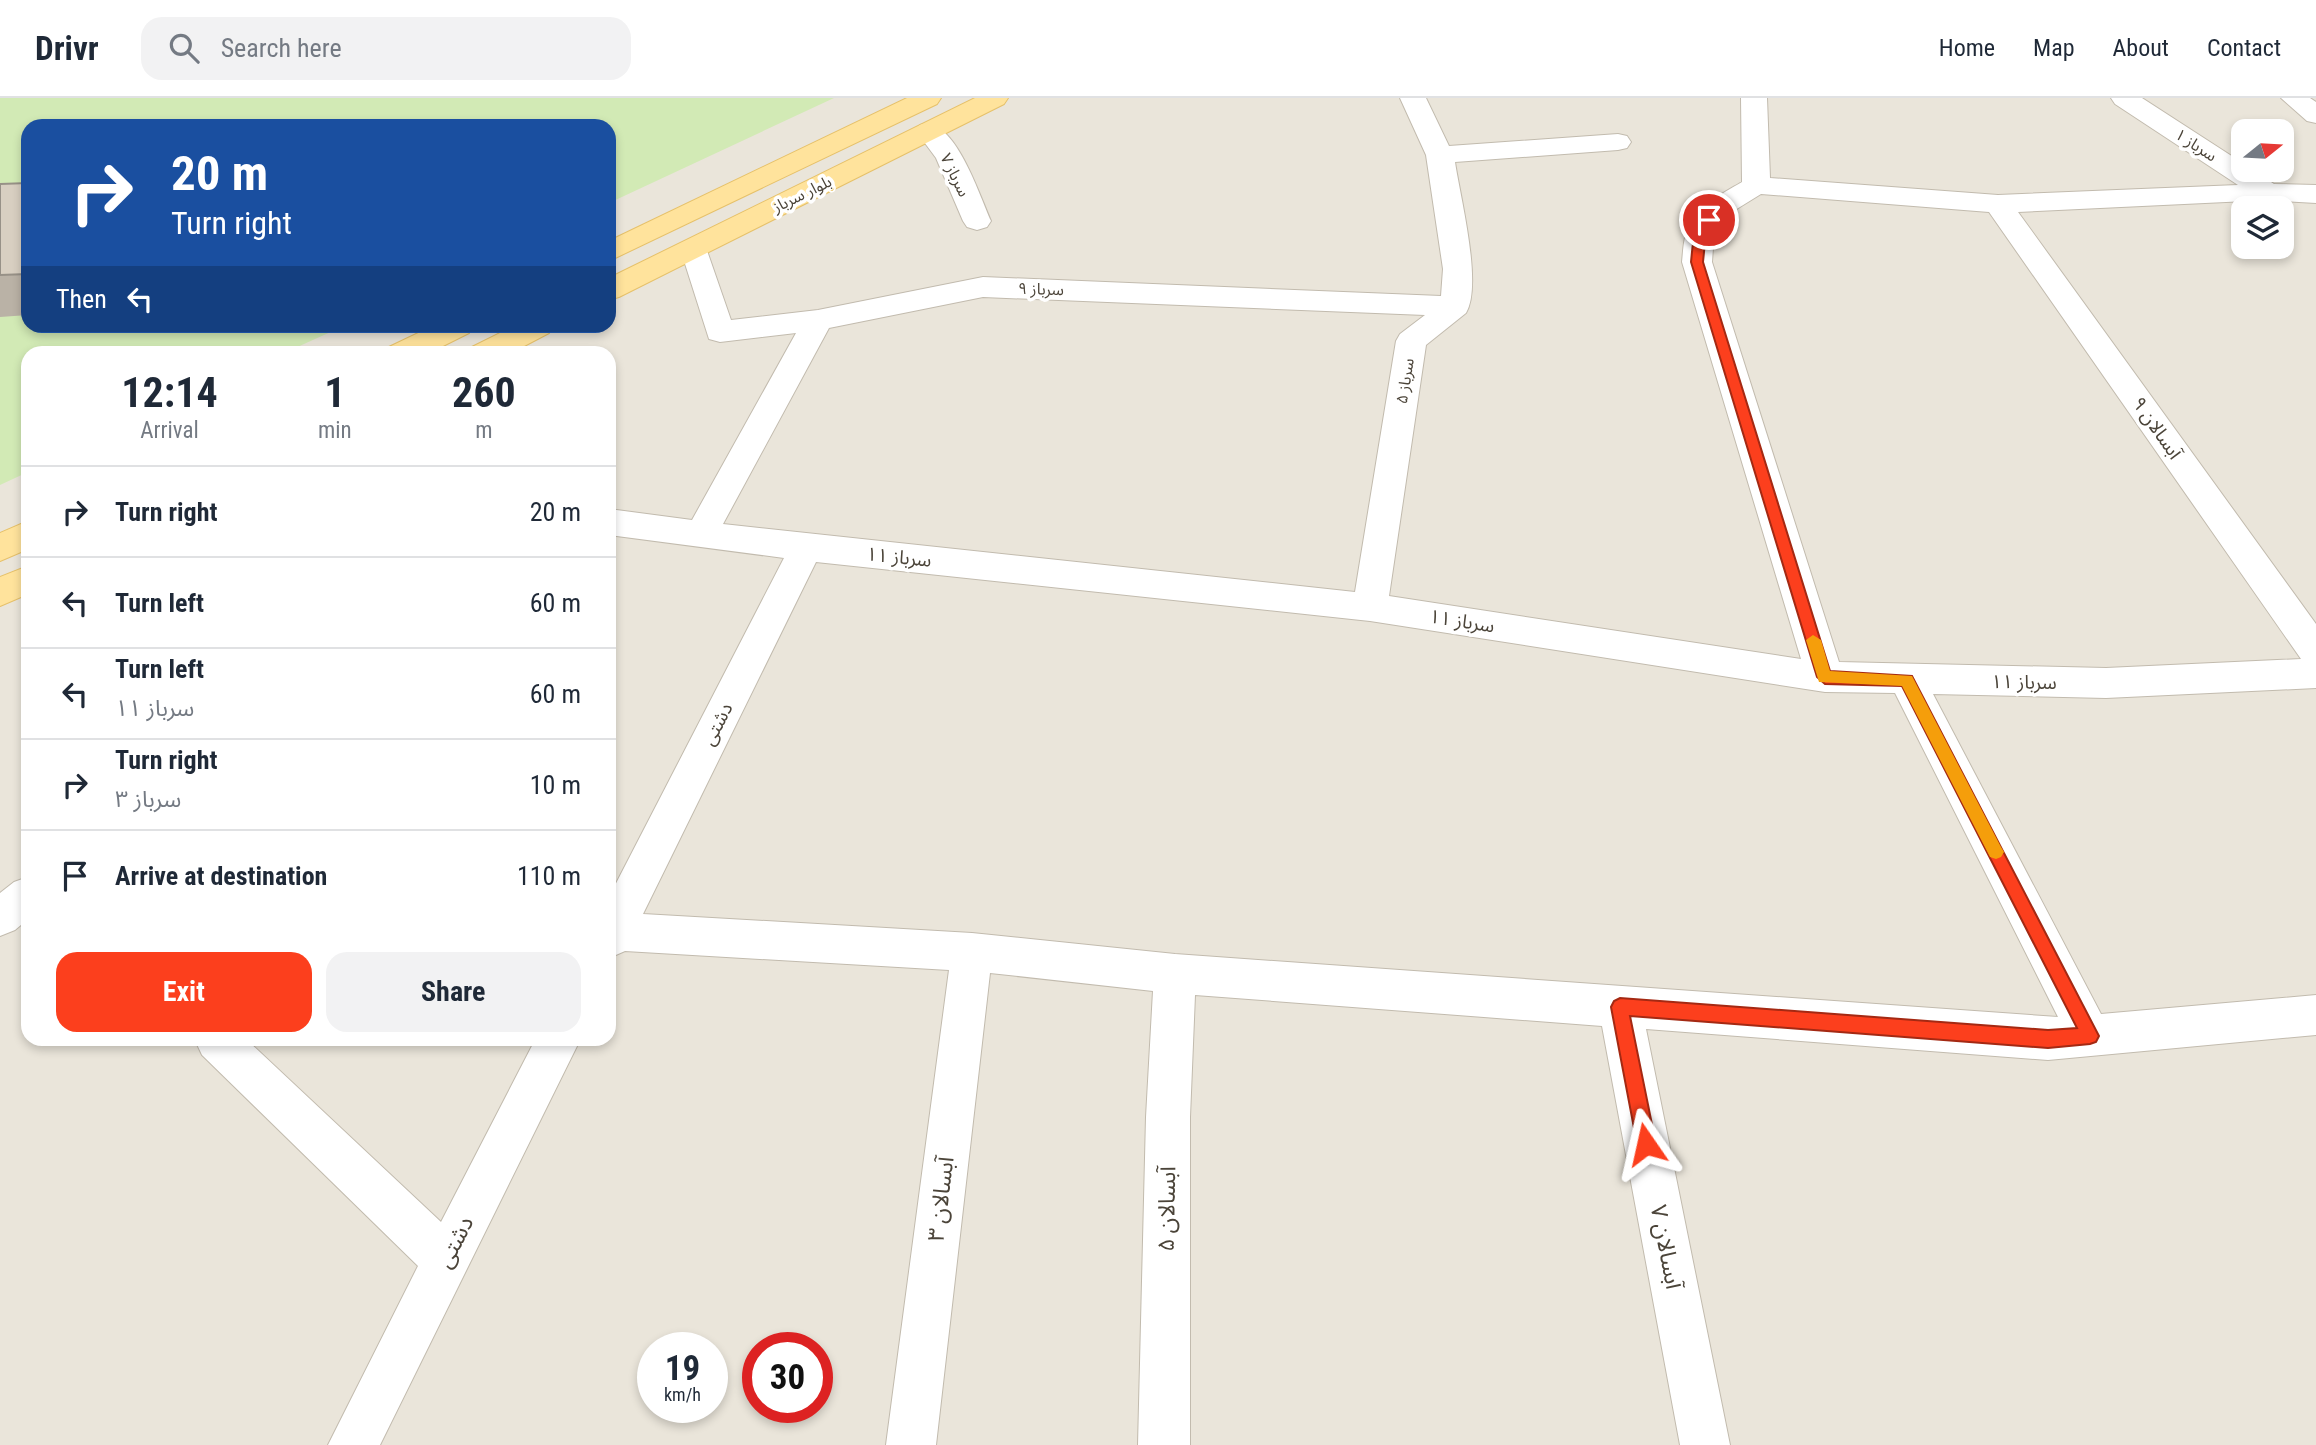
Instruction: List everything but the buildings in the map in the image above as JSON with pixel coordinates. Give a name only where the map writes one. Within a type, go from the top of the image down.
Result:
[{"type":"main road","name":"بلوار سرباز","points":[[616,250],[928,98]]},
{"type":"main road","name":"بلوار سرباز","points":[[616,287],[995,98]]},
{"type":"main road","points":[[417,346],[444,333]]},
{"type":"main road","points":[[499,346],[524,333]]},
{"type":"main road","points":[[0,548],[21,538]]},
{"type":"main road","points":[[0,593],[21,582]]},
{"type":"street","points":[[1413,98],[1440,155],[1458,269],[1455,306]]},
{"type":"street","points":[[1754,98],[1756,185]]},
{"type":"street","name":"سرباز ۱","points":[[2124,98],[2268,192]]},
{"type":"street","points":[[2294,98],[2316,115]]},
{"type":"street","name":"سرباز ۷","points":[[929,131],[949,156],[977,221]]},
{"type":"street","points":[[1440,155],[1618,142]]},
{"type":"street","points":[[1825,677],[1697,262],[1700,232],[1717,209],[1756,185],[1998,204],[2268,192],[2316,194]]},
{"type":"street","name":"آبسالان ۹","points":[[1998,204],[2316,652]]},
{"type":"street","name":"سرباز ۹","points":[[694,248],[720,332],[818,320],[983,287],[1455,306]]},
{"type":"street","name":"سرباز ۵","points":[[1370,607],[1411,341],[1455,306]]},
{"type":"street","points":[[701,534],[818,320]]},
{"type":"street","name":"سرباز ۱۱","points":[[616,523],[806,548],[1370,607],[1825,677],[2105,683],[2316,673]]},
{"type":"street","name":"دشتی","points":[[616,925],[806,548]]},
{"type":"street","points":[[1907,680],[2090,1036]]},
{"type":"street","points":[[0,917],[21,900]]},
{"type":"street","points":[[616,935],[972,952],[1175,974],[2048,1039],[2316,1015]]},
{"type":"street","name":"آبسالان ۳","points":[[911,1445],[972,952]]},
{"type":"street","name":"آبسالان ۵","points":[[1164,1445],[1168,1117],[1175,974]]},
{"type":"street","name":"آبسالان ۷","points":[[1620,1007],[1705,1445]]},
{"type":"street","points":[[223,1046],[446,1260]]},
{"type":"street","name":"دشتی","points":[[353,1445],[555,1046]]},
{"type":"shaded area","points":[[0,98],[2316,98],[2316,1445],[0,1445]]},
{"type":"green space","points":[[0,98],[834,98],[616,200],[616,119],[21,119],[21,333],[328,333],[300,346],[21,346],[21,475],[0,485]]},
{"type":"slow traffic","points":[[1813,640],[1825,677],[1907,680],[1996,852]]},
{"type":"route","points":[[1646,1144],[1620,1007],[2048,1039],[2090,1036],[1907,680],[1825,677],[1697,262],[1700,232],[1709,220]]}]
